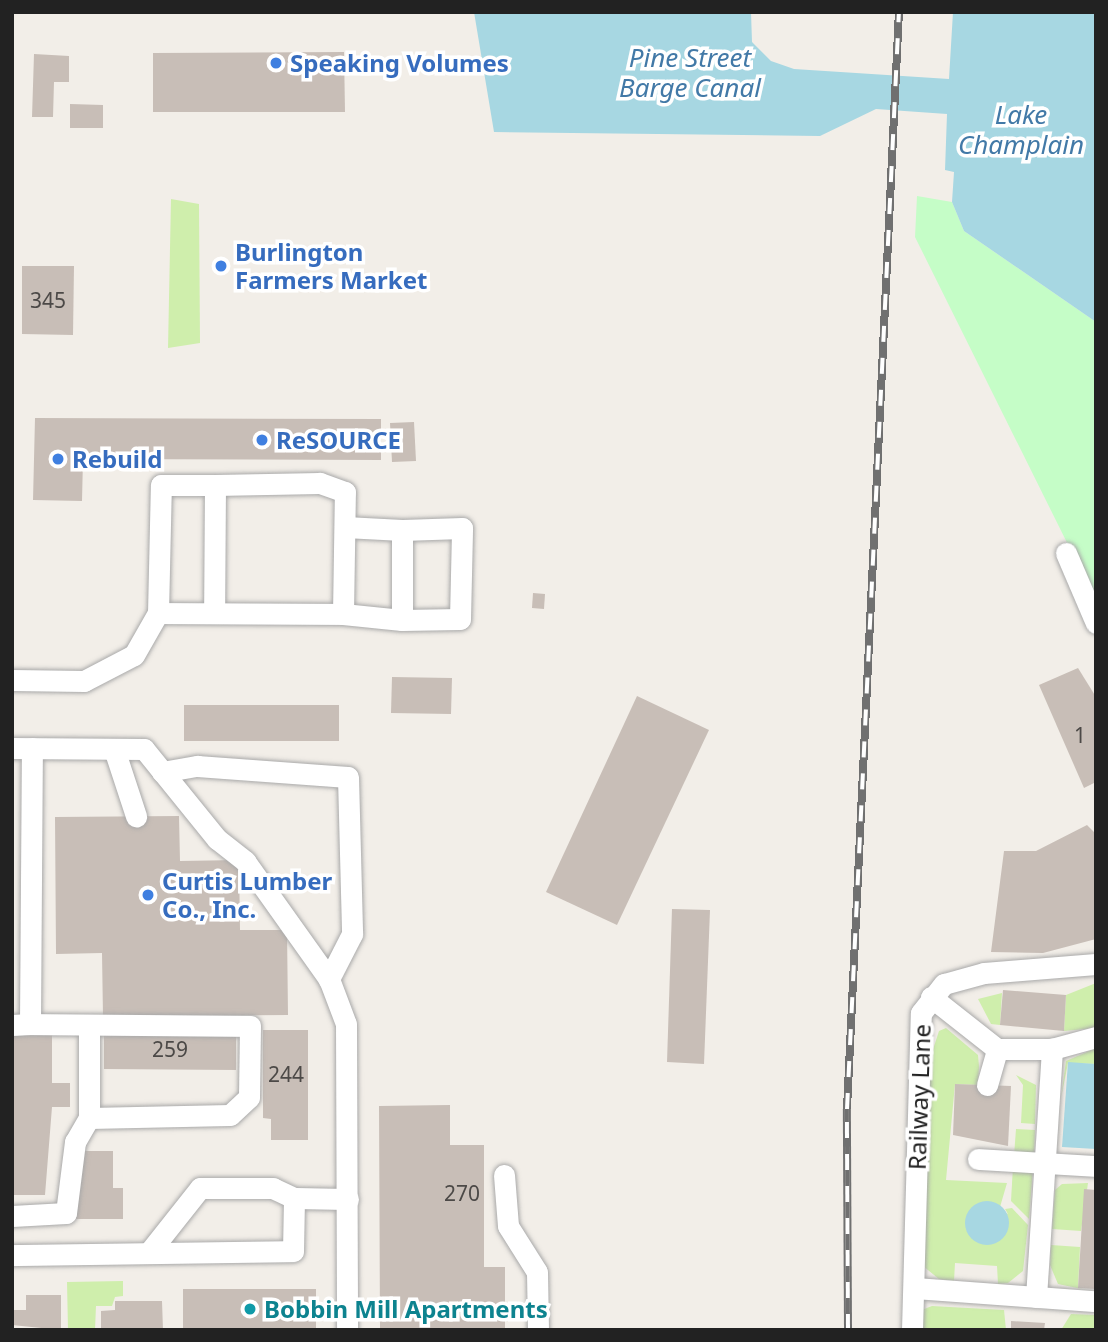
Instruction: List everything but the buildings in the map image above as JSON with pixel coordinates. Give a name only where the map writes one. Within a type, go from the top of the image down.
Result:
[{"type":"street","points":[[12,680],[84,681],[134,655],[158,613],[161,485],[320,483],[345,492],[343,614]]},
{"type":"street","points":[[214,613],[215,485]]},
{"type":"street","points":[[158,613],[343,614],[402,620],[460,619],[462,528],[402,530],[345,527]]},
{"type":"street","points":[[402,530],[402,620]]},
{"type":"street","points":[[1066,553],[1096,623]]},
{"type":"street","points":[[89,1118],[230,1115],[249,1097],[250,1026],[89,1027],[21,1024],[22,748],[144,749],[218,839],[245,861],[329,979],[346,1024],[347,1330]]},
{"type":"street","points":[[114,749],[136,816]]},
{"type":"street","points":[[162,772],[197,766],[348,777],[352,934],[329,979]]},
{"type":"street","name":"Railway Lane","points":[[912,1330],[921,1013],[931,997],[944,984],[984,973],[1096,964]]},
{"type":"street","points":[[931,997],[997,1049],[1052,1049],[1096,1037]]},
{"type":"street","points":[[12,1216],[66,1213],[75,1142],[89,1118],[89,1027]]},
{"type":"street","points":[[986,1085],[997,1049]]},
{"type":"street","points":[[1037,1297],[1052,1049]]},
{"type":"street","points":[[978,1159],[1096,1167]]},
{"type":"street","points":[[504,1175],[508,1226],[537,1272],[538,1330]]},
{"type":"street","points":[[150,1251],[200,1188],[273,1188],[294,1198],[348,1199]]},
{"type":"street","points":[[12,1255],[293,1251],[294,1198]]},
{"type":"street","points":[[915,1288],[1094,1301]]},
{"type":"green space","points":[[917,196],[952,202],[964,231],[1096,322],[1096,601],[915,237]]},
{"type":"green space","points":[[171,199],[199,204],[200,343],[168,348]]},
{"type":"green space","points":[[1096,983],[1096,1028],[1064,1031],[1066,995]]},
{"type":"green space","points":[[1002,993],[1000,1025],[991,1024],[978,999]]},
{"type":"green space","points":[[946,1028],[978,1055],[979,1066],[978,1085],[955,1084],[946,1180],[1007,1183],[1000,1207],[986,1201],[1008,1214],[1005,1209],[1012,1208],[1028,1225],[1023,1271],[1008,1283],[998,1284],[997,1266],[955,1263],[954,1281],[939,1279],[923,1266],[921,1086],[939,1031]]},
{"type":"green space","points":[[1096,1048],[1096,1064],[1068,1063],[1061,1098],[1066,1061]]},
{"type":"green space","points":[[1016,1075],[1036,1085],[1035,1124],[1021,1123],[1023,1085]]},
{"type":"green space","points":[[1016,1129],[1035,1130],[1034,1158],[1014,1156]]},
{"type":"green space","points":[[1013,1166],[1033,1168],[1029,1219],[1011,1201]]},
{"type":"green space","points":[[1088,1183],[1081,1231],[1052,1229],[1055,1190],[1062,1184]]},
{"type":"green space","points":[[1051,1245],[1080,1247],[1078,1288],[1096,1292],[1058,1284],[1050,1265]]},
{"type":"green space","points":[[123,1281],[123,1296],[115,1297],[112,1306],[96,1306],[95,1330],[68,1330],[67,1282]]},
{"type":"green space","points":[[932,1306],[1004,1310],[1006,1330],[913,1330],[919,1311]]},
{"type":"green space","points":[[1071,1314],[1096,1315],[1096,1330],[1061,1330]]},
{"type":"water","points":[[474,12],[751,12],[752,42],[771,61],[794,69],[949,79],[953,12],[1096,12],[1096,322],[964,231],[952,202],[954,172],[945,170],[947,114],[876,109],[820,136],[494,132]]},
{"type":"water","points":[[1068,1062],[1096,1064],[1096,1149],[1062,1147]]},
{"type":"water","points":[[987,1201],[1003,1207],[1009,1223],[1003,1239],[987,1245],[971,1239],[965,1223],[971,1207]]},
{"type":"railway","points":[[848,1330],[847,1109],[899,12]]},
{"type":"place","name":"Speaking Volumes","points":[[276,63]]},
{"type":"place","name":"Burlington Farmers Market","points":[[221,266]]},
{"type":"place","name":"ReSOURCE","points":[[262,440]]},
{"type":"place","name":"Rebuild","points":[[58,459]]},
{"type":"place","name":"Curtis Lumber Co., Inc.","points":[[148,895]]},
{"type":"place","name":"Bobbin Mill Apartments","points":[[250,1309]]},
{"type":"water label","name":"Pine Street Barge Canal","points":[[690,73]]},
{"type":"water label","name":"Lake Champlain","points":[[1021,130]]}]
